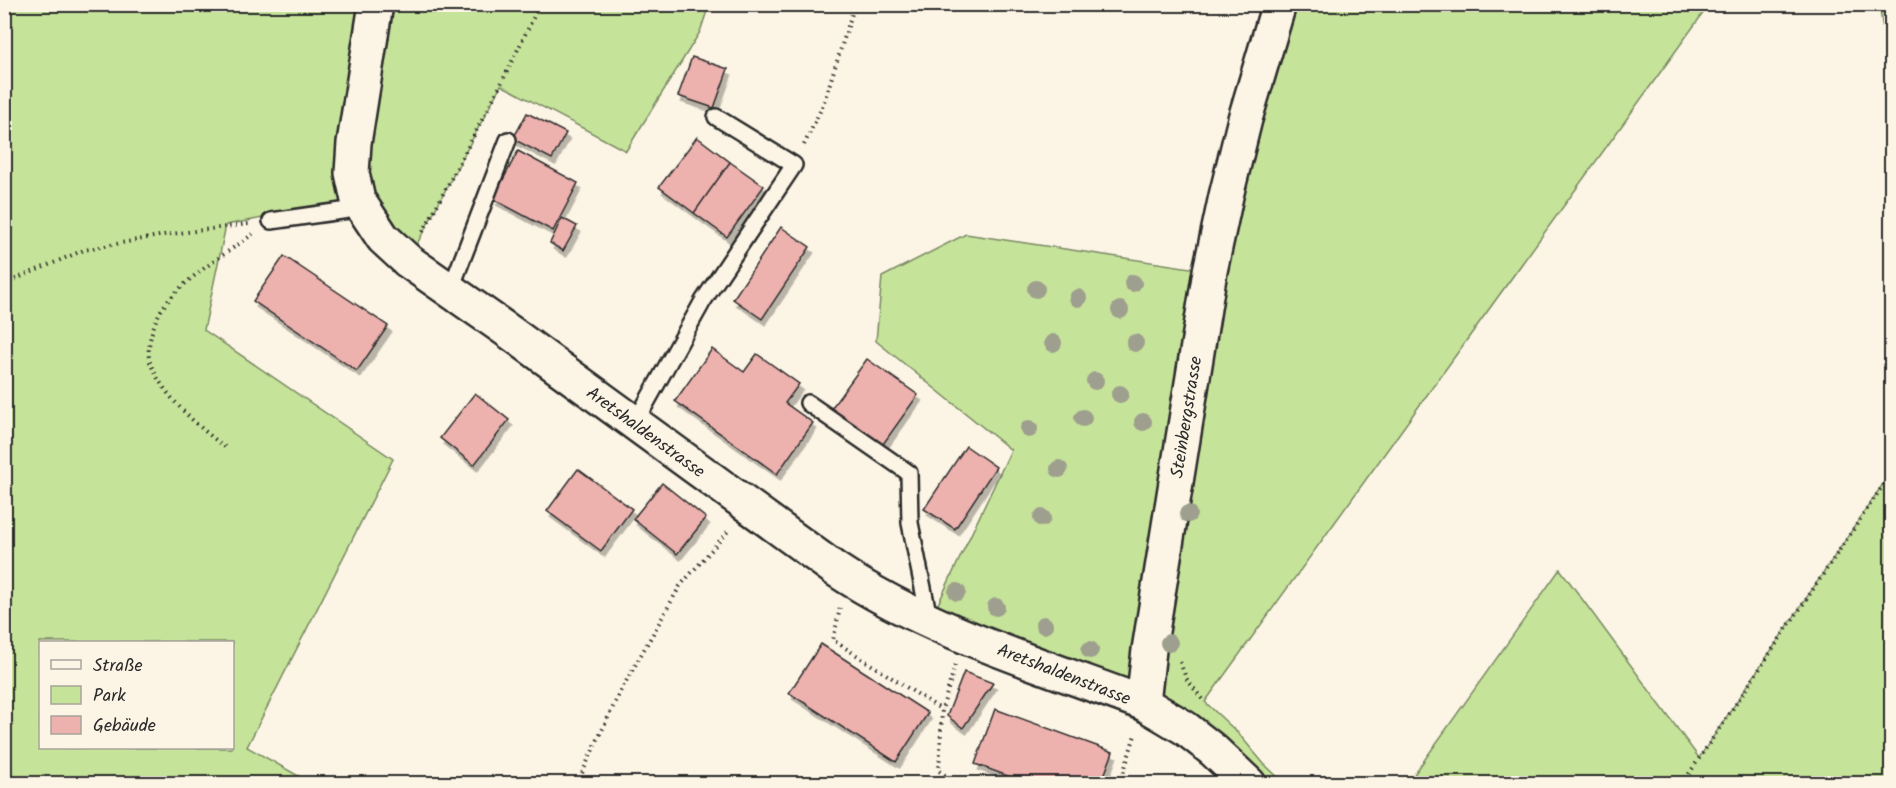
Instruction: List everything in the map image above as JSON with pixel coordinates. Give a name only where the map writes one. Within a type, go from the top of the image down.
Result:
[{"type":"street","name":"Aretshaldenstrasse","points":[[376,4],[354,143],[352,173],[358,200],[363,208],[383,238],[408,261],[847,578],[898,607],[963,635],[1143,703]]},
{"type":"street","name":"Steinbergstrasse","points":[[1143,703],[1149,650],[1210,271],[1245,119],[1279,4]]},
{"type":"street","points":[[1143,703],[1185,728],[1249,783]]},
{"type":"lane","points":[[635,423],[703,301],[794,165],[716,117]]},
{"type":"lane","points":[[450,291],[508,140]]},
{"type":"lane","points":[[271,221],[363,208]]},
{"type":"lane","points":[[808,403],[909,473],[910,523],[930,621]]},
{"type":"path","points":[[408,261],[501,84],[540,4]]},
{"type":"path","points":[[794,165],[823,105],[855,4]]},
{"type":"path","points":[[4,284],[84,250],[164,235],[271,221]]},
{"type":"path","points":[[225,447],[201,429],[167,391],[149,360],[150,340],[163,307],[188,281],[271,221]]},
{"type":"path","points":[[1682,783],[1892,472]]},
{"type":"path","points":[[577,783],[620,692],[680,586],[749,507]]},
{"type":"path","points":[[847,578],[833,640],[942,710]]},
{"type":"path","points":[[958,783],[939,771],[942,710],[963,635]]},
{"type":"path","points":[[1179,656],[1186,678],[1205,702]]},
{"type":"path","points":[[1120,783],[1134,739]]},
{"type":"green space","points":[[5,5],[709,5],[700,32],[626,151],[501,85],[408,261],[358,200],[226,225],[204,330],[393,459],[247,747],[311,783],[5,784]]},
{"type":"green space","points":[[1279,5],[1709,5],[1205,702],[1238,733],[1264,764],[1284,783],[1249,783],[1213,750],[930,621],[1011,450],[876,341],[882,277],[966,234],[1210,271]]},
{"type":"green space","points":[[1879,5],[1891,5],[1891,75]]},
{"type":"green space","points":[[1891,472],[1891,783],[1408,783],[1560,569],[1699,758]]},
{"type":"building","points":[[692,57],[728,69],[714,108],[678,96]]},
{"type":"building","points":[[527,113],[566,133],[552,159],[513,139]]},
{"type":"building","points":[[697,137],[730,162],[694,213],[659,187]]},
{"type":"building","points":[[518,151],[578,183],[553,231],[493,199]]},
{"type":"building","points":[[730,162],[764,186],[727,237],[694,213]]},
{"type":"building","points":[[562,218],[577,226],[563,251],[550,243]]},
{"type":"building","points":[[781,227],[810,247],[762,319],[733,299]]},
{"type":"building","points":[[284,256],[388,326],[357,371],[253,301]]},
{"type":"building","points":[[712,349],[744,372],[757,354],[799,384],[785,403],[813,423],[777,474],[675,401]]},
{"type":"building","points":[[867,359],[918,395],[881,447],[830,410]]},
{"type":"building","points":[[475,393],[509,420],[474,465],[440,438]]},
{"type":"building","points":[[966,446],[996,467],[955,529],[924,509]]},
{"type":"building","points":[[578,469],[632,509],[601,551],[547,511]]},
{"type":"building","points":[[662,483],[706,518],[677,554],[633,519]]},
{"type":"building","points":[[821,644],[928,713],[896,762],[789,693]]},
{"type":"building","points":[[964,672],[993,683],[963,728],[947,716]]},
{"type":"building","points":[[995,709],[1113,752],[1101,784],[1030,784],[975,764]]}]
